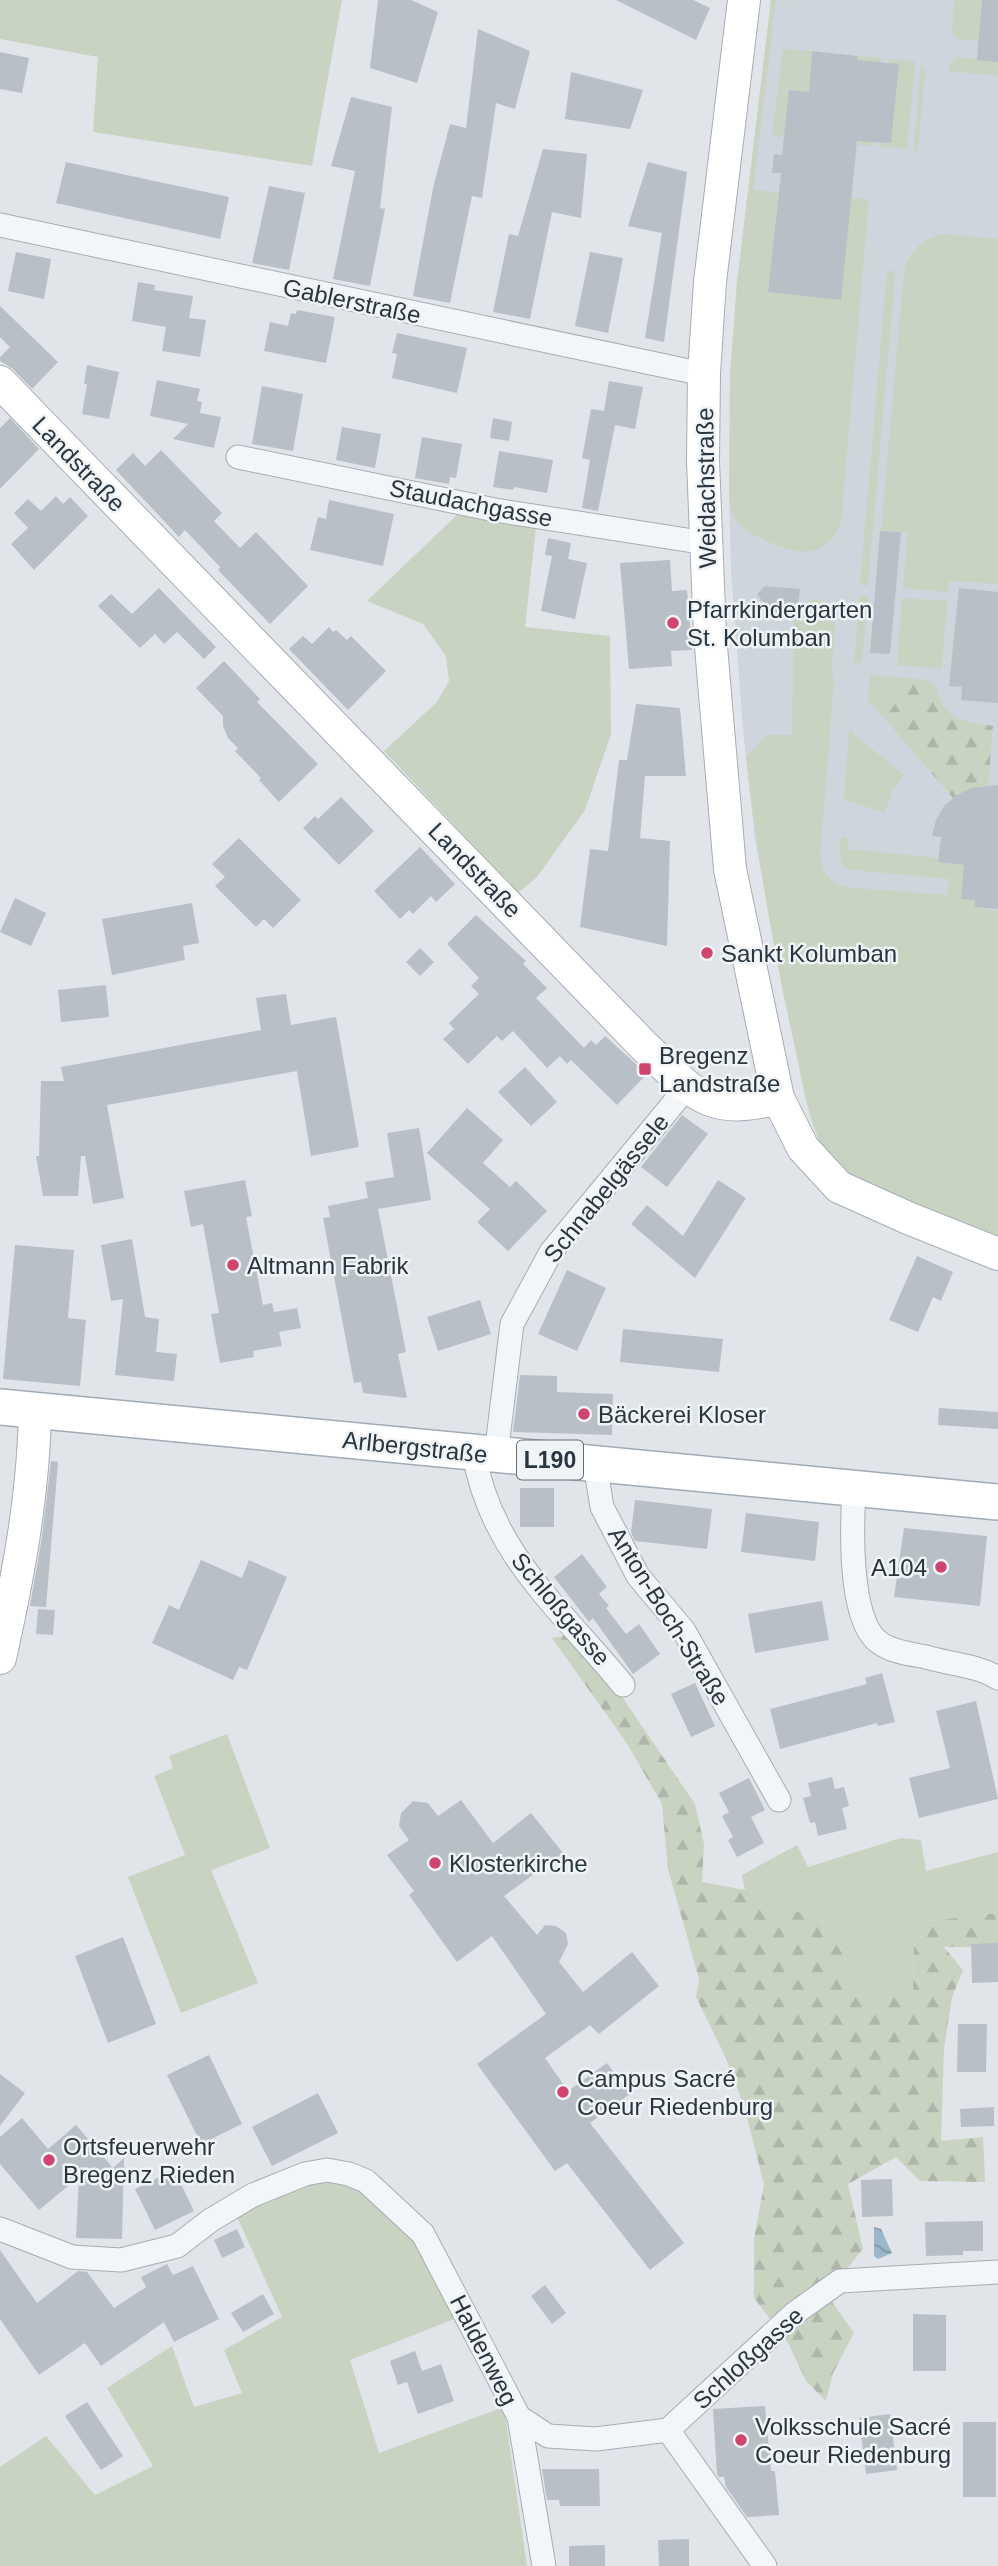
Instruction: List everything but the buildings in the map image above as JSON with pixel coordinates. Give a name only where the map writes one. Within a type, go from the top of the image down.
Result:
[{"type":"main road","name":"Arlbergstraße","points":[[0,1407],[35,1422],[485,1454],[998,1502]]},
{"type":"street","name":"Weidachstraße","points":[[744,0],[710,282],[704,373],[703,461],[716,732],[730,869],[778,1098]]},
{"type":"street","name":"Gablerstraße","points":[[0,225],[406,313],[704,373]]},
{"type":"street","name":"Landstraße","points":[[0,382],[644,1046],[687,1087],[710,1101],[719,1103],[748,1106],[778,1098]]},
{"type":"street","name":"Staudachgasse","points":[[238,457],[495,510],[706,543]]},
{"type":"street","name":"Schnabelgässele","points":[[485,1454],[512,1324],[551,1252],[687,1087]]},
{"type":"street","points":[[778,1098],[803,1148],[839,1187],[998,1254]]},
{"type":"street","points":[[0,1658],[19,1573],[35,1422]]},
{"type":"street","name":"Schloßgasse","points":[[485,1454],[489,1510],[511,1550],[538,1588],[623,1685]]},
{"type":"street","name":"Anton-Boch-Straße","points":[[595,1464],[602,1507],[638,1576],[684,1631],[779,1800]]},
{"type":"street","points":[[854,1489],[852,1555],[864,1626],[878,1643],[970,1666],[998,1678]]},
{"type":"street","name":"Haldenweg","points":[[0,2229],[72,2258],[121,2260],[177,2246],[211,2220],[253,2195],[305,2174],[327,2170],[349,2174],[366,2181],[423,2234],[519,2417],[548,2436],[596,2439],[668,2430]]},
{"type":"street","name":"Schloßgasse","points":[[668,2430],[795,2313],[840,2281],[998,2272]]},
{"type":"street","points":[[519,2417],[544,2566]]},
{"type":"street","points":[[668,2430],[765,2566]]},
{"type":"shaded area","points":[[771,0],[998,0],[998,1021],[785,1003],[755,839],[743,729],[731,571],[729,497],[730,375],[737,283]]},
{"type":"green space","points":[[0,0],[342,0],[312,166],[93,132],[98,57],[0,39]]},
{"type":"green space","points":[[771,0],[776,0],[753,190],[778,192],[769,292],[841,300],[851,198],[869,199],[841,522],[835,535],[827,543],[819,549],[809,551],[788,549],[748,531],[735,518],[729,497],[730,375],[737,283]]},
{"type":"green space","points":[[954,0],[982,0],[979,41],[958,39],[952,32]]},
{"type":"green space","points":[[783,49],[812,51],[857,65],[858,56],[881,58],[874,146],[857,145],[861,96],[789,90],[785,136],[772,135]]},
{"type":"green space","points":[[957,57],[998,62],[998,76],[949,71],[949,64]]},
{"type":"green space","points":[[889,59],[915,61],[907,149],[881,147],[881,142],[891,142],[899,65],[888,63]]},
{"type":"green space","points":[[921,64],[925,71],[918,151],[914,150]]},
{"type":"green space","points":[[944,234],[998,239],[998,584],[949,581],[948,592],[903,588],[908,532],[881,531],[904,271],[918,246]]},
{"type":"green space","points":[[894,270],[895,276],[868,586],[860,585],[887,273]]},
{"type":"green space","points":[[461,511],[536,527],[525,627],[610,636],[611,734],[585,810],[537,877],[518,893],[384,751],[437,702],[449,681],[446,656],[423,624],[367,601]]},
{"type":"green space","points":[[860,595],[868,595],[862,663],[854,663]]},
{"type":"green space","points":[[902,598],[947,601],[942,669],[897,665]]},
{"type":"green space","points":[[811,599],[819,600],[830,607],[835,633],[832,664],[834,683],[820,854],[827,875],[844,887],[948,895],[949,879],[848,868],[839,854],[840,839],[845,836],[848,849],[939,858],[939,862],[964,865],[975,907],[998,911],[998,1247],[906,1205],[857,1179],[838,1166],[826,1153],[812,1120],[774,945],[746,757],[767,735],[792,735],[794,620],[809,623]]},
{"type":"green space","points":[[870,675],[921,679],[912,680],[884,718],[868,700]]},
{"type":"green space","points":[[921,679],[935,684],[943,705],[955,717],[993,726],[988,786],[972,788],[953,798],[884,718],[902,696],[903,687],[912,680]]},
{"type":"green space","points":[[849,730],[904,775],[892,791],[885,812],[844,800]]},
{"type":"green space","points":[[568,1635],[614,1685],[695,1804],[704,1844],[702,1882],[745,1890],[831,1925],[863,2001],[913,1995],[914,1948],[929,1921],[998,1913],[998,1947],[944,1947],[963,1970],[952,1997],[944,2049],[941,2141],[983,2137],[985,2182],[920,2181],[896,2157],[848,2184],[863,2249],[846,2270],[818,2282],[854,2333],[833,2373],[826,2401],[806,2381],[788,2343],[754,2298],[754,2239],[764,2184],[744,2106],[725,2056],[696,1997],[699,1979],[668,1869],[662,1804],[626,1742],[552,1638]]},
{"type":"green space","points":[[227,1734],[270,1848],[211,1870],[258,1983],[181,2013],[128,1877],[185,1855],[154,1776],[173,1768],[169,1756]]},
{"type":"green space","points":[[901,1838],[921,1840],[926,1871],[998,1852],[998,1913],[929,1921],[914,1948],[913,1995],[863,2001],[831,1925],[745,1890],[742,1875],[797,1845],[808,1867]]},
{"type":"green space","points":[[306,2179],[349,2179],[418,2236],[462,2316],[350,2360],[379,2453],[504,2407],[527,2566],[0,2566],[0,2467],[46,2436],[95,2495],[153,2466],[107,2388],[172,2346],[194,2407],[242,2393],[224,2350],[282,2317],[234,2210]]},
{"type":"water","points":[[874,2227],[881,2229],[892,2253],[878,2259],[874,2256]]},
{"type":"place","name":"Pfarrkindergarten St. Kolumban","points":[[673,623]]},
{"type":"place","name":"Sankt Kolumban","points":[[707,953]]},
{"type":"place","name":"Bregenz Landstraße","points":[[645,1069]]},
{"type":"place","name":"Altmann Fabrik","points":[[233,1265]]},
{"type":"place","name":"Bäckerei Kloser","points":[[584,1414]]},
{"type":"place","name":"A104","points":[[941,1567]]},
{"type":"place","name":"Klosterkirche","points":[[435,1863]]},
{"type":"place","name":"Campus Sacré Coeur Riedenburg","points":[[563,2092]]},
{"type":"place","name":"Ortsfeuerwehr Bregenz Rieden","points":[[49,2160]]},
{"type":"place","name":"Volksschule Sacré Coeur Riedenburg","points":[[741,2440]]}]
